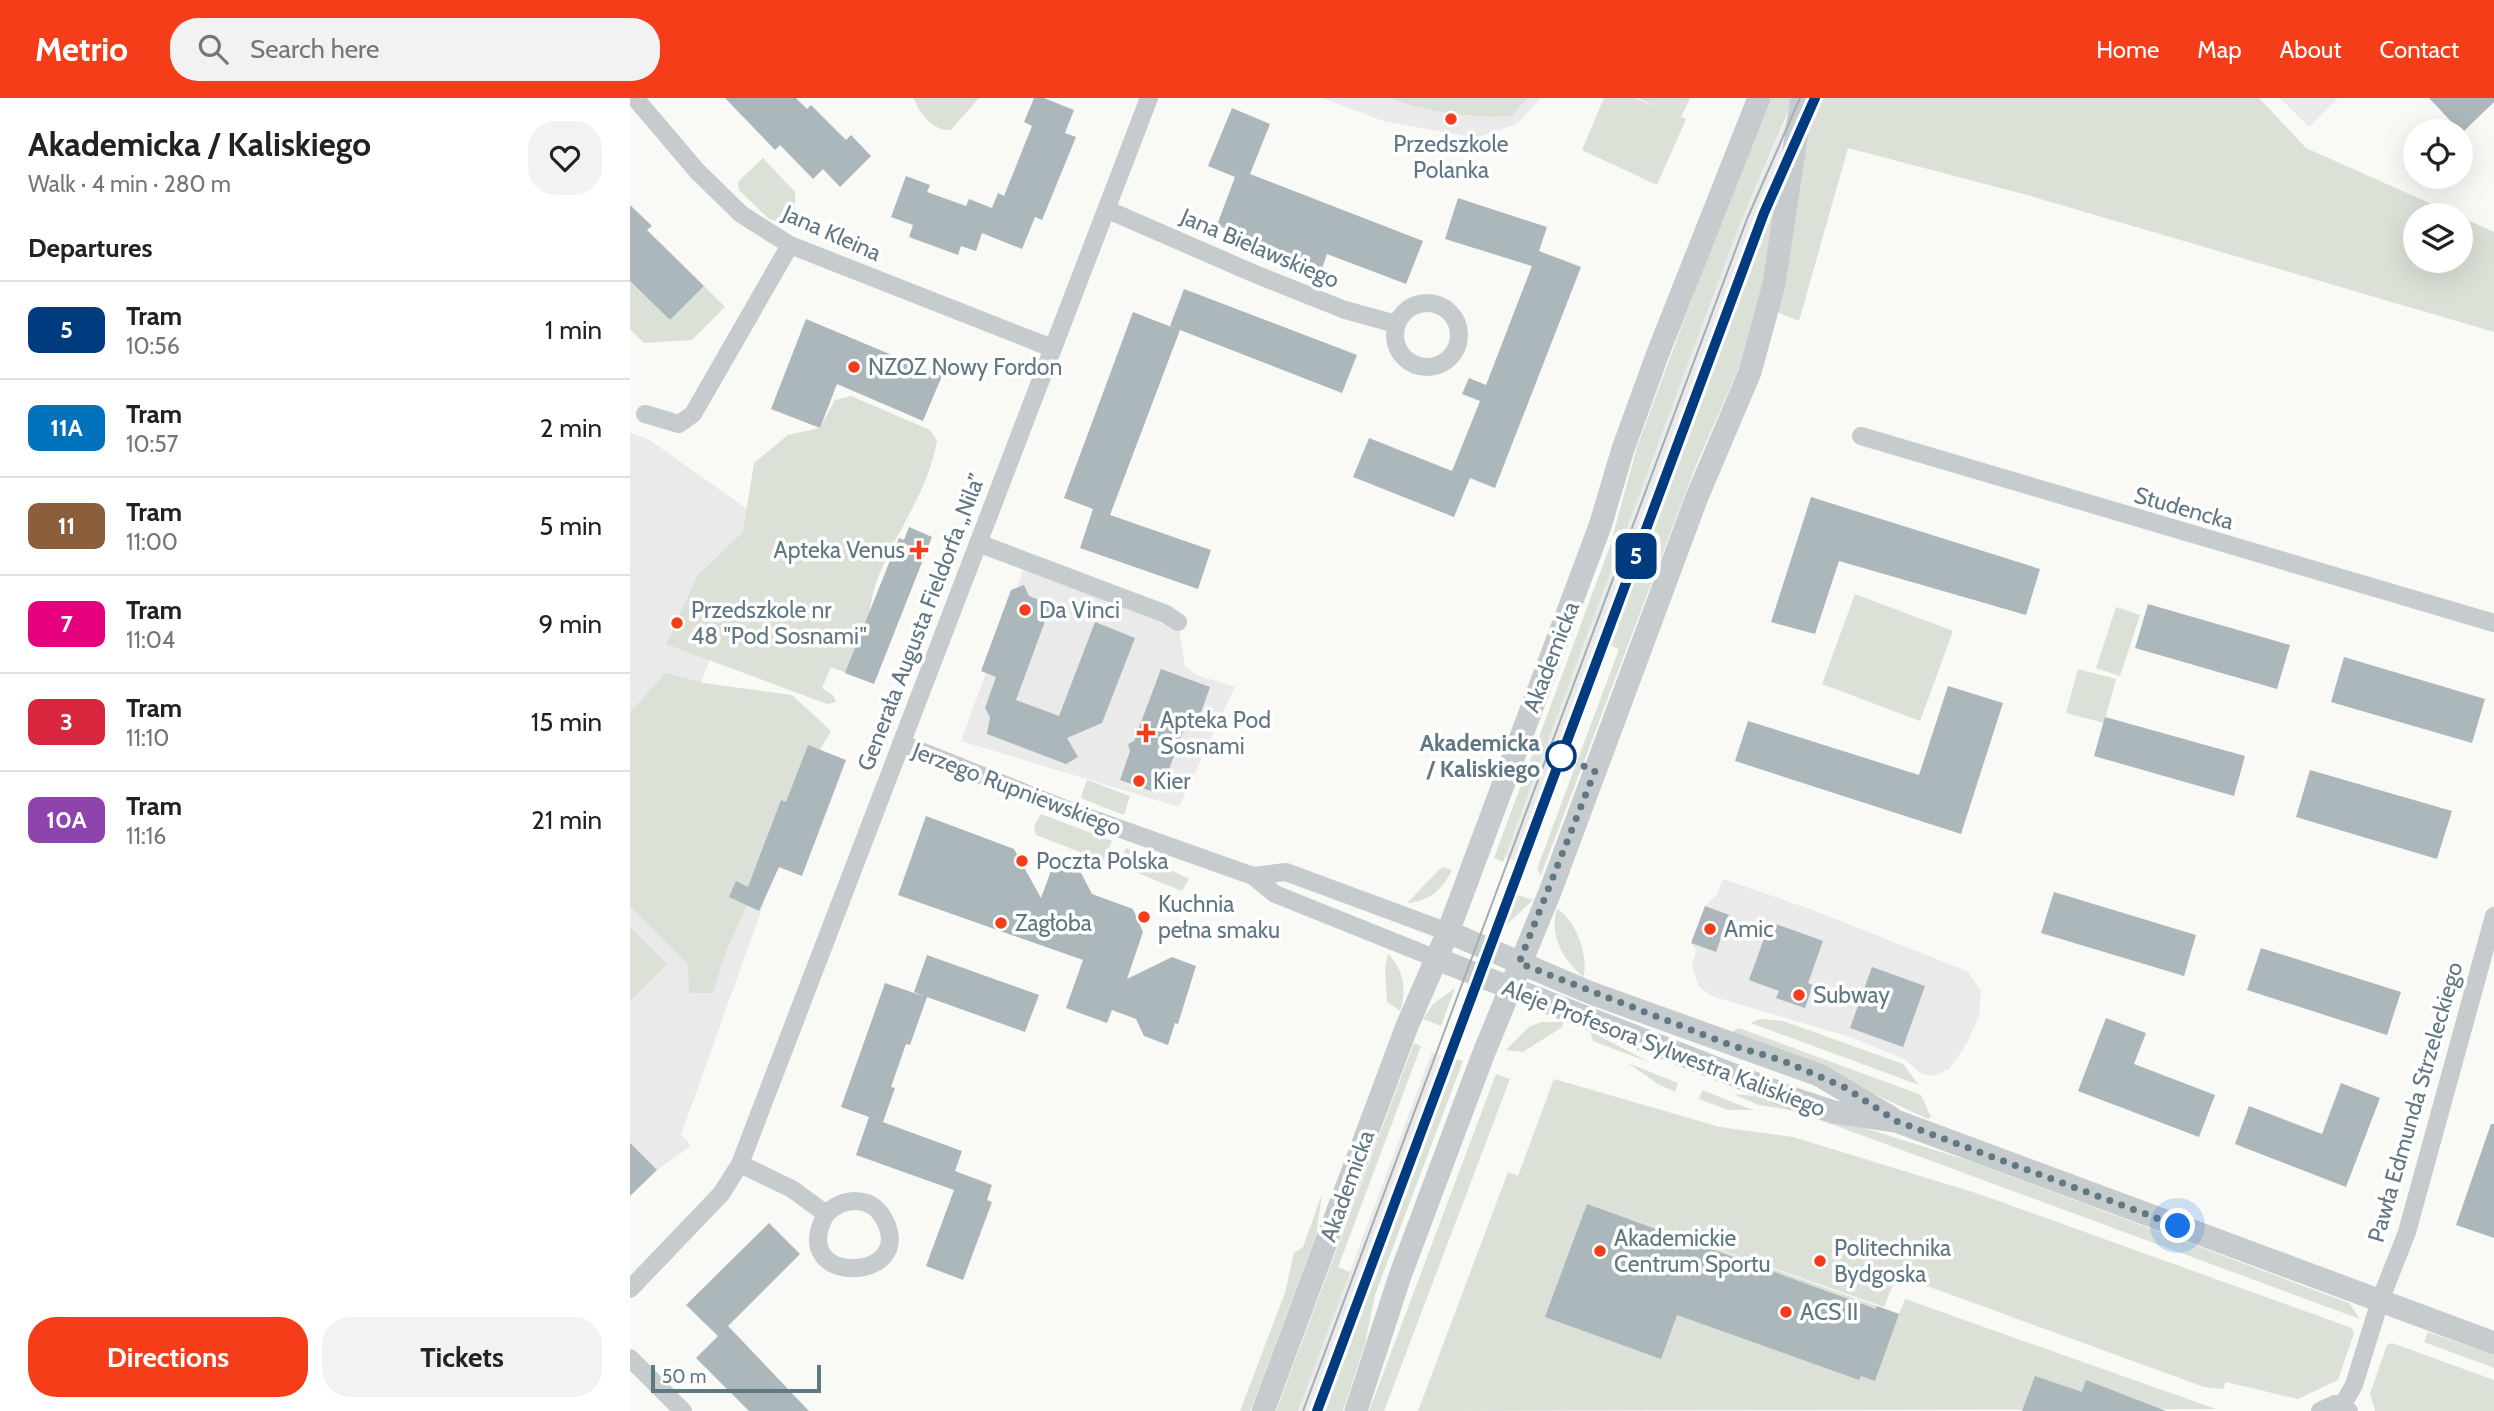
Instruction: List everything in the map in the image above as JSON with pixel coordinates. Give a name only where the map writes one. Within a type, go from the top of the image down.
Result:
[{"type":"street","name":"Jana Kleina","points":[[635,98],[697,172],[741,214],[790,245],[1052,348]]},
{"type":"street","name":"Generała Augusta Fieldorfa „Nila”","points":[[630,1289],[721,1194],[740,1164],[1149,98]]},
{"type":"street","name":"Akademicka","points":[[1264,1411],[1407,1026],[1448,932],[1600,526],[1623,449],[1654,365],[1759,98]]},
{"type":"street","points":[[1356,1411],[1400,1276],[1508,989],[1550,892],[1698,497],[1760,344],[1782,238],[1802,98]]},
{"type":"street","name":"Jana Bielawskiego","points":[[1108,210],[1345,310],[1396,324]]},
{"type":"street","points":[[645,414],[679,424],[692,414],[790,245]]},
{"type":"street","name":"Studencka","points":[[1861,436],[2494,623]]},
{"type":"street","points":[[978,543],[1166,614],[1178,622]]},
{"type":"street","name":"Jerzego Rupniewskiego","points":[[901,743],[1073,812],[1253,876],[1275,894],[1437,959]]},
{"type":"street","name":"Jerzego Rupniewskiego","points":[[1253,876],[1286,872],[1448,932],[1519,963]]},
{"type":"street","name":"Pawła Edmunda Strzeleckiego","points":[[2345,1408],[2380,1301],[2407,1233],[2494,916]]},
{"type":"street","name":"Aleje Profesora Sylwestra Kaliskiego","points":[[1437,959],[1800,1101],[1834,1112],[1896,1121]]},
{"type":"street","name":"Aleje Profesora Sylwestra Kaliskiego","points":[[1519,963],[1730,1045],[1819,1075],[1896,1121],[2494,1343]]},
{"type":"street","points":[[740,1164],[792,1189],[826,1214]]},
{"type":"street","points":[[858,1200],[872,1205],[887,1224],[888,1244],[883,1255],[875,1264],[857,1270],[841,1268],[831,1262],[822,1253],[818,1237],[826,1214],[846,1201],[858,1200]]},
{"type":"street","points":[[630,1358],[683,1411]]},
{"type":"street","points":[[2319,1411],[2329,1405],[2345,1408]]},
{"type":"shaded area","points":[[914,98],[979,98],[951,130],[944,130],[928,120],[919,110]]},
{"type":"shaded area","name":"Przedszkole Polanka","points":[[1323,98],[1541,98],[1517,124],[1476,138],[1383,121]]},
{"type":"shaded area","points":[[1390,98],[1527,98],[1512,116],[1496,116],[1435,111]]},
{"type":"shaded area","points":[[1604,98],[1634,98],[1656,107],[1638,98],[1690,98],[1681,117],[1686,119],[1657,185],[1582,150]]},
{"type":"shaded area","points":[[1771,98],[1794,98],[1739,226],[1503,862],[1494,858],[1610,546],[1637,447],[1723,215]]},
{"type":"shaded area","points":[[1821,98],[2259,98],[2306,148],[2429,203],[2403,203],[2403,273],[2473,273],[2473,222],[2494,232],[2494,332],[2027,195],[1848,148],[1799,321],[1777,312],[1808,125]]},
{"type":"shaded area","points":[[2280,98],[2338,98],[2309,127]]},
{"type":"shaded area","points":[[1793,104],[1781,182],[1526,864],[1505,857],[1739,226]]},
{"type":"shaded area","points":[[763,158],[795,192],[795,209],[783,223],[769,219],[739,190],[738,182]]},
{"type":"shaded area","points":[[1781,182],[1770,256],[1740,365],[1695,468],[1541,875],[1537,869],[1619,649],[1608,645]]},
{"type":"shaded area","points":[[630,281],[670,320],[704,286],[725,307],[692,340],[644,343],[630,329]]},
{"type":"shaded area","points":[[851,396],[930,430],[937,440],[920,493],[876,583],[865,630],[847,673],[831,667],[822,688],[833,695],[836,702],[827,704],[666,644],[698,575],[743,532],[754,463],[788,435],[820,428],[835,400]]},
{"type":"shaded area","name":"Przedszkole nr 48 \"Pod Sosnami\"","points":[[630,433],[648,439],[764,521],[677,744],[630,724]]},
{"type":"shaded area","points":[[1026,563],[1178,622],[1185,666],[1196,675],[1235,687],[1179,807],[961,741]]},
{"type":"shaded area","points":[[1855,594],[1953,631],[1920,721],[1822,684]]},
{"type":"shaded area","points":[[2116,607],[2140,615],[2120,676],[2096,668]]},
{"type":"shaded area","points":[[2078,669],[2116,679],[2104,723],[2066,713]]},
{"type":"shaded area","points":[[666,673],[704,683],[792,695],[831,731],[787,805],[765,865],[725,954],[713,993],[689,993],[688,964],[630,906],[630,712]]},
{"type":"shaded area","points":[[1087,780],[1130,796],[1124,815],[1083,799],[1081,797]]},
{"type":"shaded area","points":[[1041,814],[1112,841],[1103,861],[1036,835],[1034,826]]},
{"type":"shaded area","points":[[630,836],[687,857],[767,894],[681,1135],[691,1146],[657,1170],[630,1196]]},
{"type":"shaded area","points":[[1126,848],[1189,879],[1182,891],[1118,865]]},
{"type":"shaded area","points":[[1442,867],[1452,870],[1440,889],[1422,900],[1407,903]]},
{"type":"shaded area","points":[[1723,879],[1810,909],[1967,971],[1981,991],[1979,1016],[1966,1045],[1949,1069],[1934,1076],[1922,1074],[1904,1059],[1850,1037],[1711,996],[1698,985],[1692,966],[1696,950],[1691,943],[1705,906],[1717,895]]},
{"type":"shaded area","points":[[1515,894],[1533,900],[1503,928]]},
{"type":"shaded area","points":[[1557,909],[1570,921],[1583,950],[1583,977],[1569,963],[1556,938]]},
{"type":"shaded area","points":[[630,927],[667,964],[630,1001]]},
{"type":"shaded area","points":[[1388,954],[1398,967],[1403,981],[1400,1011],[1387,1002],[1385,968]]},
{"type":"shaded area","points":[[1455,988],[1441,1026],[1423,1019],[1433,1004]]},
{"type":"shaded area","points":[[1760,1019],[1783,1021],[1903,1064],[1919,1085],[1751,1023]]},
{"type":"shaded area","points":[[1541,1022],[1564,1022],[1561,1028],[1523,1052],[1506,1050],[1529,1027]]},
{"type":"shaded area","points":[[1739,1028],[1921,1095],[1931,1117],[1928,1119],[1803,1061],[1734,1035],[1734,1030]]},
{"type":"shaded area","points":[[1590,1031],[1651,1063],[1593,1041]]},
{"type":"shaded area","points":[[1414,1043],[1421,1046],[1338,1267],[1350,1272],[1298,1411],[1276,1411]]},
{"type":"shaded area","points":[[1432,1052],[1453,1060],[1322,1411],[1298,1411]]},
{"type":"shaded area","points":[[1454,1058],[1463,1061],[1375,1295],[1365,1344],[1343,1411],[1322,1411]]},
{"type":"shaded area","points":[[1628,1063],[1678,1083],[1675,1092],[1658,1084]]},
{"type":"shaded area","points":[[1496,1074],[1510,1079],[1384,1411],[1369,1411]]},
{"type":"shaded area","name":"Politechnika Bydgoska","points":[[1554,1079],[1720,1127],[1793,1137],[1979,1194],[2352,1328],[2354,1333],[2338,1380],[2298,1399],[2226,1382],[2223,1389],[2204,1387],[1897,1275],[1884,1307],[1600,1207],[1899,1314],[1905,1299],[2216,1409],[1418,1411],[1508,1172],[1518,1176]]},
{"type":"shaded area","points":[[1702,1090],[1753,1110],[1728,1110],[1699,1099]]},
{"type":"shaded area","points":[[1733,1094],[1765,1097],[1973,1162],[2349,1303],[2360,1319],[1795,1111],[1759,1105]]},
{"type":"shaded area","points":[[1322,1194],[1316,1236],[1250,1411],[1240,1411],[1285,1293],[1294,1253],[1303,1247]]},
{"type":"shaded area","points":[[2428,1332],[2494,1355],[2494,1368],[2424,1342]]},
{"type":"shaded area","points":[[2392,1343],[2494,1380],[2494,1411],[2375,1411],[2370,1394],[2387,1345]]},
{"type":"building","points":[[725,98],[796,98],[807,109],[811,105],[846,140],[851,135],[871,156],[840,187],[823,169],[813,179],[780,145],[775,150]]},
{"type":"building","points":[[1034,98],[1044,98],[1074,110],[1065,133],[1076,137],[1042,220],[1035,217],[1022,249],[982,233],[976,251],[961,246],[958,255],[909,237],[913,225],[891,217],[906,176],[930,185],[927,192],[966,206],[969,199],[992,208],[998,193],[1004,196],[1032,126],[1024,122]]},
{"type":"building","points":[[2429,98],[2494,98],[2494,102],[2473,122],[2473,119],[2449,119]]},
{"type":"building","points":[[1232,108],[1270,124],[1250,174],[1423,241],[1406,284],[1327,254],[1322,268],[1217,225],[1235,177],[1208,166]]},
{"type":"building","points":[[1458,198],[1547,227],[1539,251],[1581,267],[1495,488],[1470,478],[1454,517],[1353,477],[1369,438],[1452,471],[1480,401],[1462,394],[1469,378],[1486,385],[1532,266],[1445,239]]},
{"type":"building","points":[[630,205],[652,226],[647,230],[704,286],[670,320],[630,281]]},
{"type":"building","points":[[1184,289],[1357,355],[1342,393],[1180,330],[1110,515],[1211,550],[1198,589],[1080,548],[1093,509],[1064,498],[1133,312],[1174,328],[1170,326]]},
{"type":"building","name":"NZOZ Nowy Fordon","points":[[806,319],[942,376],[923,421],[837,384],[820,428],[771,409]]},
{"type":"building","points":[[1811,497],[2040,569],[2026,615],[1839,561],[1815,634],[1771,622]]},
{"type":"building","points":[[909,527],[932,537],[874,684],[845,673],[899,538],[904,540]]},
{"type":"building","points":[[1024,585],[1029,596],[1051,605],[1016,700],[1059,716],[1095,622],[1135,638],[1102,723],[1067,738],[1078,757],[1066,764],[987,734],[990,717],[985,708],[996,677],[981,671],[1011,590]]},
{"type":"building","points":[[2148,604],[2290,645],[2277,689],[2135,648]]},
{"type":"building","points":[[2344,657],[2485,699],[2472,743],[2331,702]]},
{"type":"building","points":[[1161,669],[1210,687],[1194,732],[1184,729],[1162,788],[1154,792],[1120,780],[1130,751],[1128,744],[1134,741]]},
{"type":"building","points":[[1948,686],[2003,703],[1961,834],[1735,761],[1748,721],[1919,775]]},
{"type":"building","points":[[2105,717],[2245,756],[2234,796],[2094,756]]},
{"type":"building","points":[[808,745],[846,760],[802,876],[779,867],[759,911],[729,897],[736,881],[748,887],[781,800],[786,802]]},
{"type":"building","points":[[2310,770],[2452,811],[2437,859],[2296,817]]},
{"type":"building","points":[[926,816],[1014,849],[1041,898],[1054,863],[1081,873],[1092,894],[1133,909],[1143,932],[1127,979],[1172,957],[1196,966],[1178,1024],[1175,1023],[1168,1045],[1144,1036],[1136,1019],[1112,1010],[1107,1023],[1066,1008],[1083,960],[898,895]]},
{"type":"building","points":[[2054,892],[2196,935],[2184,976],[2041,933]]},
{"type":"building","name":"Amic","points":[[1705,906],[1729,915],[1716,952],[1691,943]]},
{"type":"building","name":"Amic","points":[[1770,922],[1823,941],[1808,983],[1813,985],[1805,1008],[1776,998],[1779,991],[1749,980]]},
{"type":"building","points":[[2261,948],[2401,992],[2387,1035],[2247,990]]},
{"type":"building","points":[[927,955],[1039,995],[1025,1032],[927,997],[910,1045],[906,1044],[891,1087],[895,1088],[883,1122],[841,1107],[885,983],[923,996],[914,992]]},
{"type":"building","points":[[1872,967],[1925,986],[1903,1047],[1850,1028]]},
{"type":"building","points":[[2106,1018],[2146,1033],[2134,1064],[2215,1095],[2199,1137],[2078,1091]]},
{"type":"building","points":[[2341,1083],[2380,1098],[2346,1187],[2235,1144],[2249,1106],[2322,1134]]},
{"type":"building","points":[[869,1117],[962,1151],[955,1171],[992,1185],[987,1200],[992,1202],[963,1280],[926,1266],[954,1190],[856,1155]]},
{"type":"building","points":[[2491,1124],[2494,1124],[2494,1238],[2456,1225]]},
{"type":"building","points":[[630,1143],[657,1170],[630,1196]]},
{"type":"building","points":[[1587,1204],[1876,1309],[1877,1306],[1899,1314],[1875,1381],[1861,1376],[1859,1380],[1677,1315],[1661,1359],[1545,1317]]},
{"type":"building","points":[[769,1223],[800,1254],[728,1326],[809,1411],[749,1411],[696,1358],[718,1336],[686,1305]]},
{"type":"building","points":[[2035,1376],[2082,1392],[2086,1380],[2166,1411],[2022,1411]]},
{"type":"tram line","points":[[1303,1411],[1747,219],[1800,98]]},
{"type":"tram line","points":[[1317,1411],[1764,213],[1815,98]]},
{"type":"tram line","name":"5","points":[[1317,1411],[1772,191],[1815,98]]},
{"type":"place","name":"Przedszkole Polanka","points":[[1451,119]]},
{"type":"place","name":"NZOZ Nowy Fordon","points":[[854,367]]},
{"type":"place","name":"Apteka Venus","points":[[919,550]]},
{"type":"place","name":"Da Vinci","points":[[1025,610]]},
{"type":"place","name":"Przedszkole nr 48 \"Pod Sosnami\"","points":[[677,623]]},
{"type":"place","name":"Apteka Pod Sosnami","points":[[1146,733]]},
{"type":"place","name":"Akademicka / Kaliskiego","points":[[1561,756]]},
{"type":"place","name":"Kier","points":[[1139,781]]},
{"type":"place","name":"Poczta Polska","points":[[1022,861]]},
{"type":"place","name":"Kuchnia pełna smaku","points":[[1144,917]]},
{"type":"place","name":"Zagłoba","points":[[1001,923]]},
{"type":"place","name":"Amic","points":[[1710,929]]},
{"type":"place","name":"Subway","points":[[1799,995]]},
{"type":"place","name":"Akademickie Centrum Sportu","points":[[1600,1251]]},
{"type":"place","name":"Politechnika Bydgoska","points":[[1820,1261]]},
{"type":"place","name":"ACS II","points":[[1786,1312]]},
{"type":"route","points":[[1561,756],[1595,771],[1550,892],[1519,963],[1730,1045],[1819,1075],[1846,1088],[1896,1121],[2178,1226]]}]
